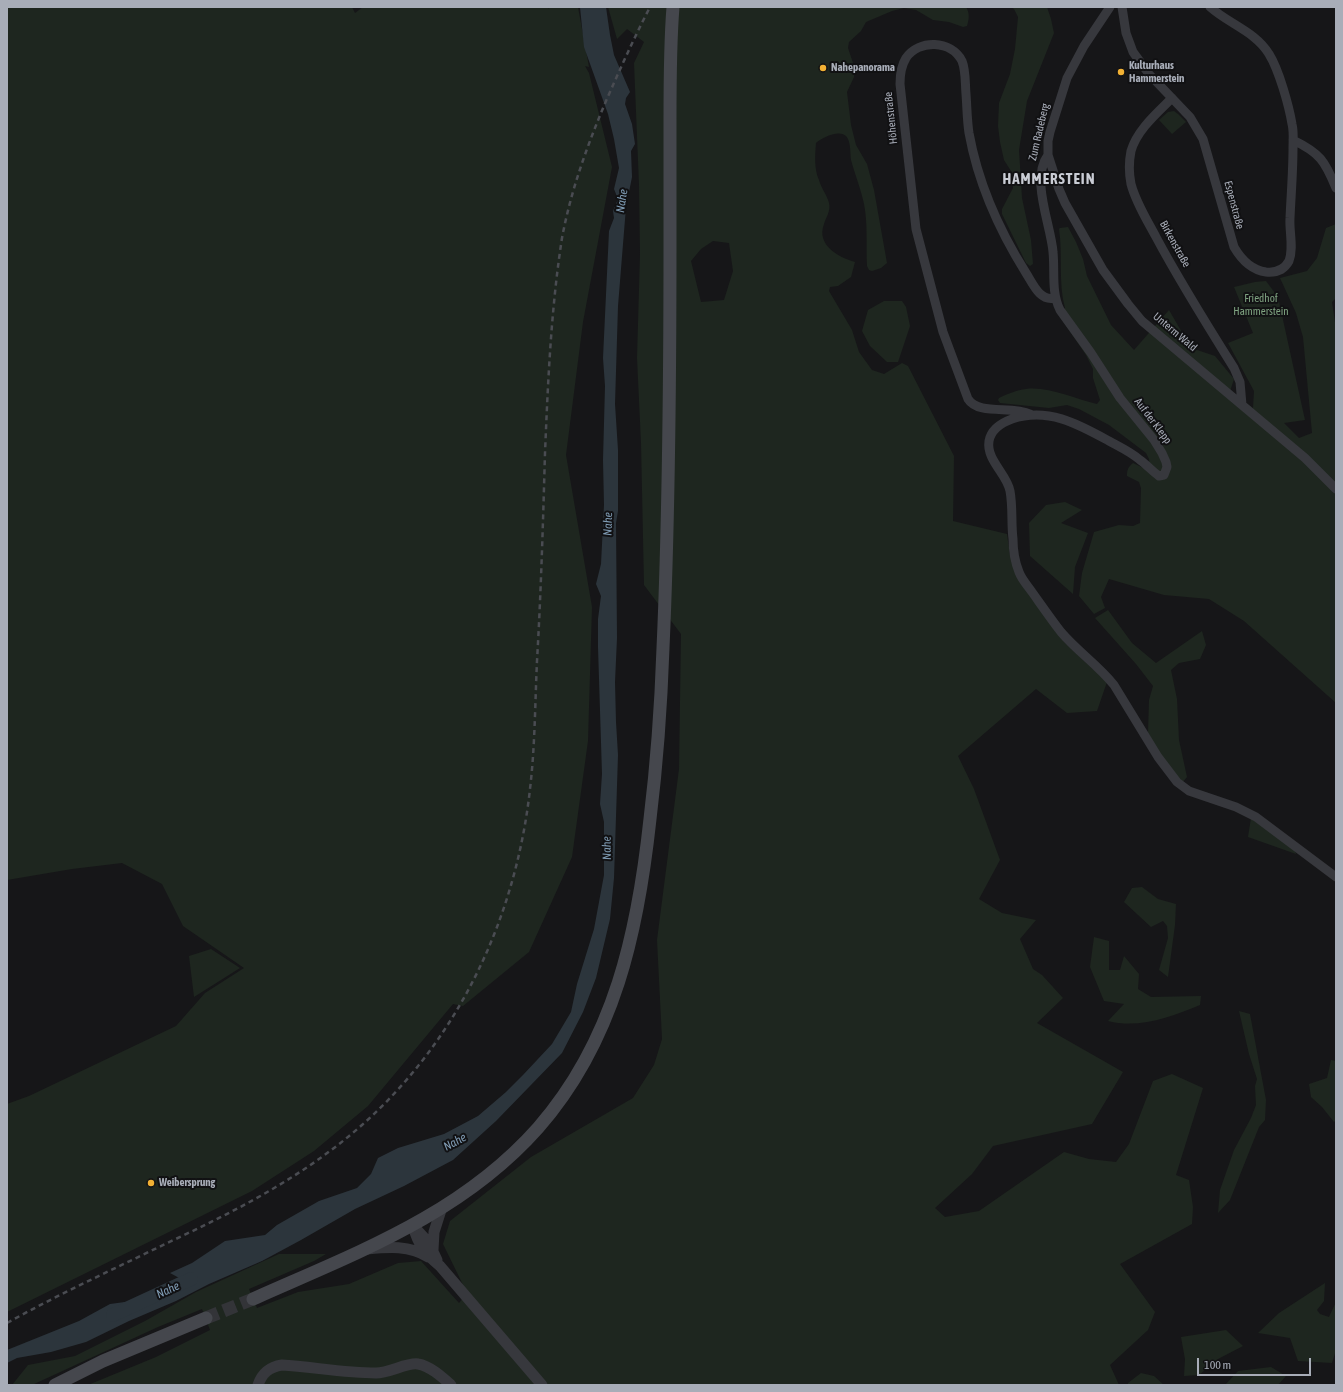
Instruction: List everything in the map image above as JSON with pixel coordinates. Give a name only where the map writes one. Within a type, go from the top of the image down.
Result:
[{"type":"main road","points":[[253,1299],[367,1249],[413,1226],[441,1210],[486,1179],[538,1129],[566,1092],[588,1057],[609,1011],[622,972],[633,933],[647,850],[654,786],[661,691],[666,568],[670,254],[670,81],[673,7]]},
{"type":"main road","points":[[56,1385],[103,1362],[206,1318]]},
{"type":"street","name":"Zum Radeberg","points":[[1055,298],[1053,250],[1042,192],[1043,164],[1048,156],[1048,141],[1050,132],[1067,78],[1084,46],[1110,7]]},
{"type":"street","name":"Espenstraße","points":[[1122,7],[1126,33],[1133,52],[1149,74],[1190,117],[1203,139],[1234,247],[1244,261],[1262,271],[1277,271],[1284,268],[1290,256],[1293,140]]},
{"type":"street","points":[[1210,7],[1251,35],[1269,54],[1290,112],[1293,126],[1293,140],[1307,147],[1320,157],[1327,167],[1336,188]]},
{"type":"street","name":"Höhenstraße","points":[[971,404],[943,332],[916,228],[913,209],[900,76],[906,58],[920,47],[935,44],[943,45],[956,54],[961,60],[965,76],[971,143],[985,192],[994,214],[1012,249],[1038,291],[1044,298],[1055,298]]},
{"type":"street","name":"Birkenstraße","points":[[1172,98],[1158,112],[1136,140],[1130,161],[1131,183],[1134,194],[1160,243],[1234,368],[1240,382],[1242,405]]},
{"type":"street","name":"Unterm Wald","points":[[1048,156],[1059,189],[1068,209],[1103,270],[1142,321],[1305,458],[1336,489]]},
{"type":"street","name":"Auf der Klepp","points":[[1055,298],[1060,310],[1091,353],[1120,398],[1154,440],[1166,462],[1166,472],[1164,475],[1159,476],[1131,454],[1072,422],[1044,415],[1030,415],[1017,418],[1002,424],[995,429],[991,435],[989,447],[1000,472],[1008,481],[1010,489],[1013,546],[1017,565],[1023,579],[1067,640],[1105,674],[1114,685],[1169,774],[1177,782],[1189,791],[1236,807],[1256,817],[1336,877]]},
{"type":"street","name":"Auf der Klepp","points":[[971,404],[982,408],[1021,411],[1030,415]]},
{"type":"street","points":[[431,1254],[434,1232],[441,1210]]},
{"type":"street","points":[[413,1226],[429,1243],[431,1254],[440,1266],[542,1385]]},
{"type":"street","points":[[367,1249],[402,1248],[431,1254]]},
{"type":"street","points":[[258,1385],[261,1377],[266,1371],[274,1366],[282,1365],[349,1372],[377,1373],[416,1364],[423,1366],[451,1385]]},
{"type":"green space","points":[[7,7],[352,7],[355,13],[363,7],[548,7],[549,9],[549,7],[578,7],[589,67],[585,66],[589,73],[612,167],[583,322],[566,455],[592,607],[588,741],[572,857],[529,952],[463,1006],[453,1004],[368,1106],[314,1151],[252,1191],[7,1312],[7,1104],[29,1096],[176,1026],[205,993],[244,968],[183,926],[162,884],[122,863],[72,869],[7,880]]},
{"type":"green space","points":[[608,7],[966,7],[967,9],[969,16],[968,24],[967,26],[963,27],[949,22],[933,20],[916,10],[904,8],[892,11],[866,22],[861,31],[849,42],[848,48],[854,66],[854,77],[847,92],[851,125],[856,145],[867,164],[874,190],[887,263],[881,268],[872,271],[869,270],[867,266],[864,204],[851,160],[848,138],[839,133],[826,137],[816,143],[815,157],[817,176],[828,200],[829,206],[829,211],[822,231],[823,238],[830,249],[842,257],[855,262],[851,277],[838,286],[830,287],[829,291],[852,330],[859,352],[872,370],[884,374],[902,363],[908,366],[954,456],[953,521],[1007,534],[1010,555],[1045,616],[1066,644],[1107,682],[1097,711],[1067,713],[1036,689],[958,756],[974,789],[1000,860],[979,899],[1002,913],[1036,920],[1020,939],[1033,969],[1042,975],[1063,998],[1037,1023],[1123,1072],[1092,1124],[993,1146],[972,1174],[935,1208],[945,1217],[979,1211],[1064,1152],[1089,1159],[1116,1162],[1129,1144],[1153,1081],[1172,1074],[1203,1088],[1176,1175],[1189,1180],[1193,1207],[1192,1224],[1120,1264],[1155,1312],[1148,1330],[1110,1365],[1119,1385],[88,1385],[156,1357],[210,1330],[202,1309],[158,1327],[32,1385],[12,1385],[28,1365],[75,1356],[145,1321],[196,1292],[279,1254],[326,1254],[314,1261],[249,1289],[257,1308],[298,1292],[349,1284],[398,1263],[421,1261],[459,1303],[467,1293],[443,1244],[450,1221],[531,1157],[633,1098],[654,1065],[662,1039],[657,940],[679,769],[681,634],[644,585],[641,443],[637,358],[640,254],[639,185],[634,63],[644,42],[627,29],[617,39]],"holes":[[[713,241],[729,243],[733,271],[724,300],[701,302],[691,261],[701,249]]]},
{"type":"green space","points":[[1011,7],[1047,7],[1054,33],[1027,101],[1019,150],[1022,198],[1031,240],[1033,264],[1030,266],[1026,263],[1002,214],[1002,209],[1013,188],[1011,171],[1004,160],[998,126],[999,103],[1010,74],[1015,49],[1018,17],[1014,9]]},
{"type":"green space","points":[[1174,111],[1186,122],[1172,134],[1159,120],[1168,112]]},
{"type":"green space","name":"Friedhof Hammerstein","points":[[1336,224],[1336,298],[1332,302],[1336,329],[1336,703],[1244,621],[1209,599],[1164,595],[1109,579],[1101,597],[1105,608],[1094,614],[1079,596],[1082,573],[1094,532],[1119,525],[1133,526],[1140,523],[1141,488],[1139,482],[1127,476],[1127,472],[1133,463],[1150,471],[1149,459],[1146,453],[1109,425],[1079,409],[1067,405],[1049,408],[1000,403],[998,400],[999,398],[1016,391],[1026,389],[1043,389],[1097,404],[1100,400],[1093,378],[1093,369],[1086,355],[1060,317],[1065,308],[1061,279],[1059,229],[1068,227],[1083,259],[1087,276],[1111,325],[1134,350],[1169,310],[1191,348],[1215,356],[1234,379],[1230,391],[1253,408],[1254,391],[1228,343],[1253,333],[1234,287],[1266,281],[1278,297],[1305,420],[1284,423],[1299,438],[1312,433],[1303,337],[1296,313],[1280,278],[1307,271],[1317,258],[1326,228]]},
{"type":"green space","points":[[884,301],[902,301],[906,307],[910,326],[898,362],[887,362],[870,346],[862,331],[868,310]]},
{"type":"green space","points":[[1065,502],[1082,510],[1061,523],[1088,533],[1075,567],[1073,594],[1030,556],[1029,523],[1046,505]]},
{"type":"green space","points":[[1108,610],[1132,643],[1156,663],[1202,631],[1206,645],[1200,659],[1179,663],[1171,670],[1177,699],[1179,740],[1187,777],[1182,783],[1170,772],[1148,733],[1149,700],[1153,686],[1136,664],[1095,618]]},
{"type":"green space","points":[[1251,818],[1295,850],[1296,854],[1248,837]]},
{"type":"green space","points":[[1142,887],[1158,899],[1176,904],[1175,925],[1168,977],[1159,970],[1168,938],[1167,926],[1163,921],[1151,927],[1124,902],[1132,888]]},
{"type":"green space","points":[[1094,937],[1109,941],[1109,970],[1120,970],[1124,956],[1139,974],[1138,989],[1151,997],[1201,996],[1200,1005],[1178,1014],[1143,1023],[1131,1024],[1108,1021],[1124,1004],[1104,1001],[1090,967]]},
{"type":"green space","points":[[211,949],[240,968],[194,997],[189,956]]},
{"type":"green space","points":[[1239,1011],[1250,1014],[1266,1100],[1265,1120],[1259,1127],[1230,1200],[1218,1213],[1220,1190],[1234,1150],[1251,1118],[1256,1105],[1255,1086],[1257,1079],[1249,1054]]},
{"type":"green space","points":[[1331,1060],[1336,1061],[1336,1120],[1334,1122],[1322,1107],[1311,1097],[1309,1084],[1327,1078]]},
{"type":"green space","points":[[1325,1283],[1324,1301],[1317,1310],[1320,1314],[1329,1317],[1336,1302],[1336,1350],[1332,1363],[1298,1361],[1290,1338],[1258,1333],[1279,1313]]},
{"type":"green space","points":[[1226,1330],[1243,1346],[1218,1359],[1199,1375],[1184,1376],[1185,1359],[1181,1337]]},
{"type":"green space","points":[[1271,1367],[1286,1376],[1278,1385],[1225,1385],[1238,1371]]},
{"type":"green space","points":[[1141,1373],[1154,1376],[1164,1385],[1128,1385],[1128,1383]]},
{"type":"water","points":[[580,7],[606,7],[614,55],[630,92],[626,98],[625,104],[632,124],[635,144],[631,151],[632,177],[626,207],[618,306],[615,404],[618,450],[618,511],[616,523],[617,638],[615,682],[618,755],[614,878],[610,919],[596,978],[583,1012],[562,1053],[496,1121],[453,1160],[404,1186],[355,1209],[262,1261],[209,1284],[176,1301],[129,1321],[86,1342],[51,1352],[17,1358],[7,1363],[7,1350],[79,1321],[110,1304],[125,1302],[134,1309],[160,1297],[183,1280],[170,1273],[192,1263],[225,1241],[265,1235],[277,1225],[319,1201],[357,1188],[371,1174],[378,1158],[398,1148],[444,1134],[478,1116],[506,1092],[552,1044],[571,1012],[577,984],[594,929],[604,875],[604,822],[600,804],[602,774],[598,647],[598,619],[601,596],[596,584],[601,564],[604,505],[603,460],[605,386],[603,358],[609,231],[614,218],[613,211],[618,199],[614,189],[619,168],[608,114],[584,47]]},
{"type":"waterway","name":"Nahe","points":[[113,1315],[191,1279]]},
{"type":"tunnel","points":[[206,1318],[253,1299]]},
{"type":"railway","points":[[7,1323],[66,1292],[243,1206],[292,1177],[340,1144],[362,1125],[396,1091],[427,1054],[454,1015],[477,973],[496,929],[511,883],[523,837],[530,789],[535,725],[549,372],[555,291],[562,238],[575,185],[592,135],[622,65],[650,7]]},
{"type":"place","name":"Nahepanorama","points":[[823,68]]},
{"type":"place","name":"Kulturhaus Hammerstein","points":[[1121,72]]},
{"type":"place","name":"Weibersprung","points":[[151,1183]]},
{"type":"district","name":"HAMMERSTEIN","points":[[1049,179]]}]
